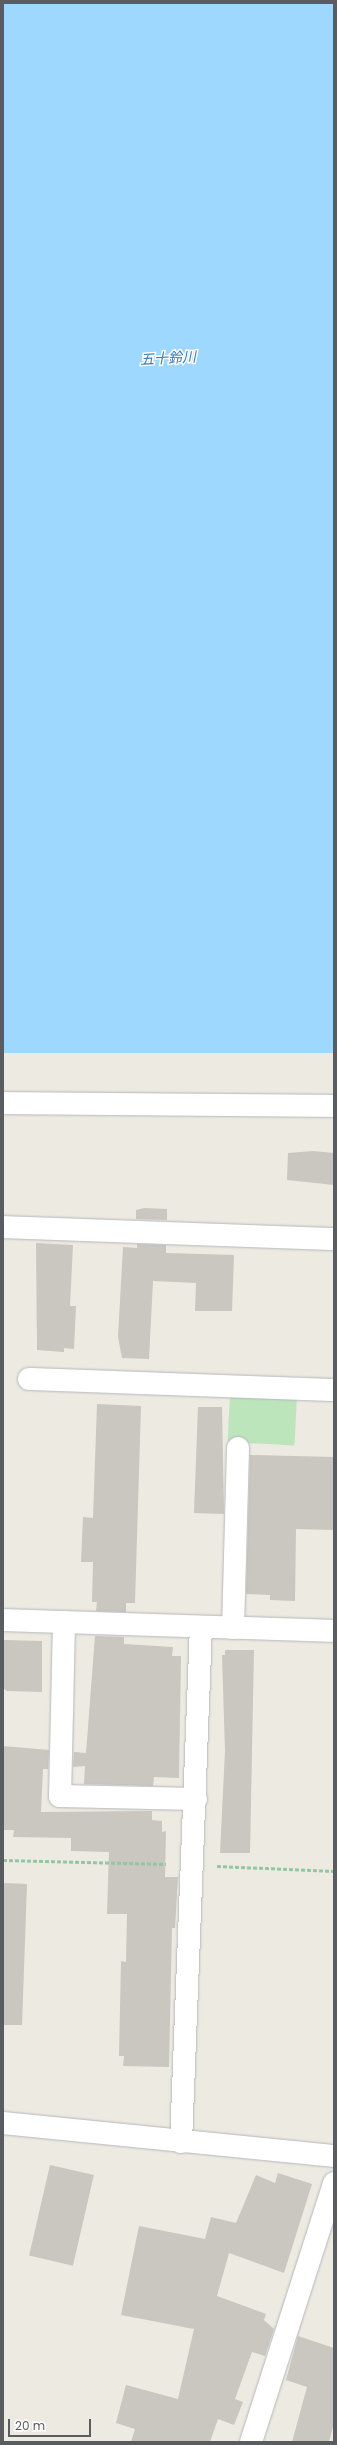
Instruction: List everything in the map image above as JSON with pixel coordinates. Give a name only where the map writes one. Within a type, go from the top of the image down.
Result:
[{"type":"street","points":[[3,1103],[334,1106]]},
{"type":"street","points":[[3,1227],[334,1239]]},
{"type":"street","points":[[29,1380],[334,1390]]},
{"type":"street","points":[[233,1628],[238,1448]]},
{"type":"street","points":[[3,1620],[334,1631]]},
{"type":"street","points":[[64,1622],[60,1796],[196,1799]]},
{"type":"street","points":[[181,2142],[196,1799],[201,1627]]},
{"type":"street","points":[[3,2123],[181,2142],[334,2156]]},
{"type":"street","points":[[251,2442],[334,2183]]},
{"type":"green space","points":[[230,1395],[297,1399],[294,1445],[228,1442]]},
{"type":"water","name":"五十鈴川","points":[[3,3],[334,3],[334,1053],[3,1053]]},
{"type":"building","points":[[313,1151],[334,1153],[334,1185],[287,1180],[288,1153]]},
{"type":"building","points":[[144,1208],[167,1209],[167,1220],[136,1219],[136,1210]]},
{"type":"building","points":[[36,1243],[73,1245],[70,1306],[76,1306],[74,1349],[64,1348],[64,1352],[37,1350]]},
{"type":"building","points":[[137,1244],[166,1245],[166,1253],[234,1255],[232,1311],[195,1311],[196,1283],[153,1281],[149,1359],[122,1358],[118,1337],[123,1247],[137,1248]]},
{"type":"building","points":[[97,1404],[141,1406],[135,1603],[126,1603],[126,1612],[96,1611],[97,1602],[92,1602],[93,1562],[81,1562],[83,1517],[93,1518]]},
{"type":"building","points":[[198,1407],[222,1407],[224,1514],[194,1513]]},
{"type":"building","points":[[250,1455],[334,1457],[334,1530],[296,1529],[295,1601],[270,1600],[270,1595],[246,1594]]},
{"type":"building","points":[[95,1636],[124,1637],[124,1644],[173,1647],[172,1656],[181,1656],[179,1778],[154,1777],[153,1786],[84,1784],[85,1766],[73,1767],[74,1752],[86,1753]]},
{"type":"building","points":[[3,1640],[42,1641],[42,1692],[7,1691],[3,1688]]},
{"type":"building","points":[[225,1650],[254,1650],[250,1853],[220,1853],[225,1751],[222,1655],[225,1655]]},
{"type":"building","points":[[3,1746],[49,1750],[48,1769],[43,1769],[41,1812],[152,1811],[152,1820],[162,1821],[162,1832],[166,1831],[165,1877],[178,1877],[175,1928],[172,1928],[169,2067],[123,2066],[124,2056],[119,2056],[121,1961],[126,1962],[127,1914],[107,1914],[109,1852],[71,1851],[71,1838],[13,1837],[14,1830],[3,1830]]},
{"type":"building","points":[[3,1883],[27,1884],[22,2025],[3,2025]]},
{"type":"building","points":[[50,2165],[94,2175],[73,2266],[29,2256]]},
{"type":"building","points":[[278,2173],[312,2184],[284,2273],[229,2253],[217,2296],[266,2314],[264,2320],[274,2329],[265,2356],[252,2352],[235,2399],[243,2402],[234,2425],[218,2419],[210,2442],[131,2442],[135,2429],[116,2423],[126,2385],[178,2399],[194,2329],[121,2315],[139,2226],[205,2239],[211,2217],[236,2223],[256,2175],[275,2183]]},
{"type":"building","points":[[298,2336],[334,2348],[334,2423],[329,2442],[292,2442],[307,2387],[286,2380]]}]
